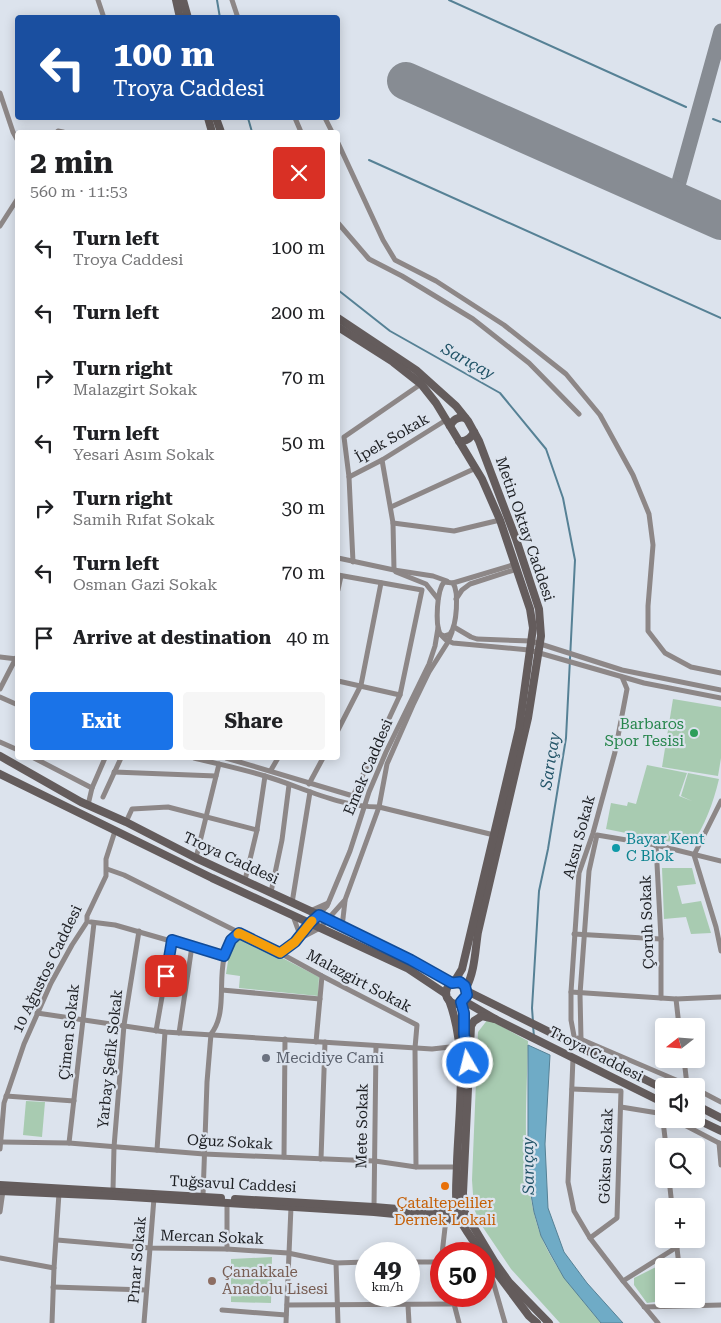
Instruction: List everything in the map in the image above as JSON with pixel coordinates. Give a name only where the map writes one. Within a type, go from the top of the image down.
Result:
[{"type":"main road","points":[[176,0],[179,15]]},
{"type":"main road","points":[[183,0],[187,15]]},
{"type":"main road","name":"Metin Oktay Caddesi","points":[[340,319],[416,370],[456,406],[465,418],[478,441],[516,539],[541,621],[540,653],[528,718],[478,932],[472,976],[467,990]]},
{"type":"main road","name":"Metin Oktay Caddesi","points":[[340,328],[392,362],[421,384],[436,403],[476,468],[500,520],[530,609],[533,628],[519,729],[462,969],[453,983]]},
{"type":"main road","points":[[448,423],[460,417],[465,418]]},
{"type":"main road","points":[[459,441],[462,442],[470,439],[474,432]]},
{"type":"main road","name":"Troya Caddesi","points":[[0,756],[88,805],[319,915],[342,928],[411,960],[453,983]]},
{"type":"main road","name":"Troya Caddesi","points":[[0,774],[293,916],[407,968],[447,997]]},
{"type":"main road","points":[[468,1063],[462,1002],[467,995],[467,990],[460,982],[453,983],[447,988],[447,997],[456,1023],[461,1075],[457,1167],[461,1213],[476,1242]]},
{"type":"main road","name":"Troya Caddesi","points":[[467,990],[494,1005],[572,1040],[655,1084]]},
{"type":"main road","points":[[447,997],[454,1003],[462,1002]]},
{"type":"main road","name":"Troya Caddesi","points":[[462,1002],[655,1098]]},
{"type":"main road","points":[[461,1213],[470,1026],[482,1016],[495,1018]]},
{"type":"main road","points":[[705,1110],[721,1118]]},
{"type":"main road","points":[[705,1123],[721,1131]]},
{"type":"main road","points":[[1,1189],[374,1212],[465,1221],[504,1275],[542,1322]]},
{"type":"main road","name":"Tuğsavul Caddesi","points":[[1,1189],[114,1190],[461,1213]]},
{"type":"main road","points":[[495,1272],[529,1316],[542,1322]]},
{"type":"street","points":[[98,0],[103,15]]},
{"type":"street","points":[[232,0],[237,15]]},
{"type":"street","points":[[0,93],[15,136]]},
{"type":"street","points":[[340,147],[383,240],[395,260],[436,281],[504,325],[566,374],[600,415],[634,475],[649,514],[652,545],[648,631],[665,653],[691,668],[721,673]]},
{"type":"street","points":[[0,226],[15,203]]},
{"type":"street","points":[[340,225],[370,259],[473,319],[529,363],[580,414]]},
{"type":"street","points":[[353,562],[349,476],[340,436],[421,384]]},
{"type":"street","name":"İpek Sokak","points":[[349,476],[448,423]]},
{"type":"street","points":[[382,460],[393,523],[394,570]]},
{"type":"street","points":[[391,507],[476,468]]},
{"type":"street","points":[[393,523],[454,531],[500,520]]},
{"type":"street","points":[[340,559],[433,576],[450,582],[516,566]]},
{"type":"street","points":[[456,600],[462,590],[470,584],[516,566]]},
{"type":"street","points":[[394,570],[401,575],[426,584],[439,602]]},
{"type":"street","points":[[236,760],[353,796],[400,695],[422,590],[340,575]]},
{"type":"street","name":"Emek Caddesi","points":[[450,582],[456,591],[453,630],[425,680],[387,764],[379,807],[345,900],[320,928],[295,942],[328,903],[350,850],[363,807],[386,752],[429,664],[439,631],[441,587],[450,582]]},
{"type":"street","points":[[340,726],[361,686],[381,583]]},
{"type":"street","points":[[439,631],[447,636],[453,630],[477,639],[541,643],[622,670],[721,690]]},
{"type":"street","points":[[439,631],[448,641],[453,643],[529,650],[652,685],[721,698]]},
{"type":"street","points":[[0,657],[15,659]]},
{"type":"street","points":[[0,689],[15,663]]},
{"type":"street","name":"Aksu Sokak","points":[[572,1040],[571,992],[579,873],[593,833],[615,752],[627,689],[622,677]]},
{"type":"street","points":[[340,681],[400,695]]},
{"type":"street","points":[[0,697],[15,704]]},
{"type":"street","points":[[0,742],[15,749]]},
{"type":"street","points":[[38,760],[92,788]]},
{"type":"street","points":[[88,805],[92,788],[104,760]]},
{"type":"street","points":[[103,797],[120,760]]},
{"type":"street","points":[[202,760],[265,776],[310,792],[363,807],[379,807],[494,835]]},
{"type":"street","points":[[271,770],[277,760]]},
{"type":"street","points":[[309,784],[322,760]]},
{"type":"street","points":[[196,858],[219,764]]},
{"type":"street","points":[[114,772],[216,776]]},
{"type":"street","points":[[245,880],[257,830],[265,776]]},
{"type":"street","points":[[271,892],[282,840],[289,785]]},
{"type":"street","points":[[292,903],[310,792]]},
{"type":"street","points":[[721,800],[694,855],[718,928],[721,951]]},
{"type":"street","points":[[126,822],[132,810],[168,807],[257,830]]},
{"type":"street","name":"10 Ağustos Caddesi","points":[[0,1149],[6,1096],[37,1013],[51,983],[87,922],[87,916],[106,876],[106,859],[115,831]]},
{"type":"street","name":"Aksu Sokak","points":[[581,1039],[580,994],[588,872],[597,835],[656,845]]},
{"type":"street","points":[[656,845],[721,861]]},
{"type":"street","name":"Çoruh Sokak","points":[[656,845],[661,939],[661,998]]},
{"type":"street","name":"Malazgirt Sokak","points":[[107,869],[124,875],[280,953],[417,1025],[415,1048]]},
{"type":"street","points":[[342,928],[345,900]]},
{"type":"street","points":[[310,911],[328,903]]},
{"type":"street","points":[[293,916],[300,935]]},
{"type":"street","points":[[87,922],[115,925],[224,956]]},
{"type":"street","name":"Çimen Sokak","points":[[69,1144],[94,923]]},
{"type":"street","name":"Yarbay Şefik Sokak","points":[[114,1190],[114,1147],[124,1025],[139,931]]},
{"type":"street","points":[[203,1196],[207,1082],[211,1034],[216,1028],[222,990],[224,956],[231,940],[239,933]]},
{"type":"street","points":[[574,934],[661,939]]},
{"type":"street","points":[[156,1031],[172,940]]},
{"type":"street","points":[[280,953],[295,942]]},
{"type":"street","points":[[179,1033],[192,946]]},
{"type":"street","points":[[316,1042],[322,976]]},
{"type":"street","points":[[222,990],[320,999]]},
{"type":"street","points":[[571,992],[676,999],[721,997]]},
{"type":"street","points":[[676,999],[678,1018]]},
{"type":"street","points":[[37,1013],[165,1032],[432,1049],[459,1046]]},
{"type":"street","points":[[157,1150],[165,1032]]},
{"type":"street","points":[[284,1158],[285,1039]]},
{"type":"street","points":[[572,1040],[581,1039],[672,1078]]},
{"type":"street","points":[[321,1159],[325,1042]]},
{"type":"street","name":"Mete Sokak","points":[[374,1207],[376,1046]]},
{"type":"street","points":[[415,1048],[416,1167]]},
{"type":"street","points":[[570,1056],[572,1089],[569,1192],[574,1211],[590,1238],[658,1323]]},
{"type":"street","name":"Göksu Sokak","points":[[572,1089],[621,1091],[616,1218],[590,1238]]},
{"type":"street","points":[[705,1094],[721,1102]]},
{"type":"street","points":[[6,1096],[74,1101]]},
{"type":"street","points":[[620,1107],[655,1112]]},
{"type":"street","points":[[691,1128],[720,1144],[721,1165]]},
{"type":"street","name":"Oğuz Sokak","points":[[1,1142],[69,1144],[204,1154],[375,1161],[416,1167],[457,1167]]},
{"type":"street","points":[[0,1212],[1,1189]]},
{"type":"street","points":[[52,1323],[59,1193]]},
{"type":"street","name":"Pınar Sokak","points":[[144,1323],[154,1198]]},
{"type":"street","points":[[227,1203],[227,1249]]},
{"type":"street","points":[[286,1323],[288,1253],[292,1207]]},
{"type":"street","points":[[443,1242],[446,1219]]},
{"type":"street","name":"Mercan Sokak","points":[[57,1240],[150,1248],[227,1249],[288,1253],[336,1262],[355,1262]]},
{"type":"street","points":[[623,1281],[675,1248]]},
{"type":"street","points":[[0,1258],[54,1268]]},
{"type":"street","points":[[336,1262],[338,1323]]},
{"type":"street","points":[[53,1287],[146,1290]]},
{"type":"street","points":[[495,1288],[505,1323]]},
{"type":"street","points":[[705,1304],[721,1305]]},
{"type":"street","points":[[286,1305],[355,1306]]},
{"type":"street","points":[[644,1307],[655,1306]]},
{"type":"street","points":[[408,1307],[409,1323]]},
{"type":"street","points":[[456,1307],[459,1323]]},
{"type":"street","points":[[222,1310],[286,1315]]},
{"type":"green space","name":"Barbaros Spor Tesisi","points":[[673,699],[721,707],[721,758],[718,776],[662,767]]},
{"type":"green space","points":[[647,765],[687,773],[679,796],[692,801],[681,796],[688,773],[719,779],[708,814],[691,846],[606,829],[611,803],[627,806],[628,802],[636,804]]},
{"type":"green space","points":[[662,868],[692,868],[696,884],[677,886],[682,904],[701,901],[711,933],[691,934],[686,917],[664,919]]},
{"type":"green space","points":[[244,938],[319,977],[318,996],[239,988],[240,976],[226,974],[230,948],[237,939]]},
{"type":"green space","points":[[488,1019],[528,1041],[526,1148],[532,1202],[538,1227],[547,1249],[559,1269],[601,1323],[560,1323],[511,1269],[495,1245],[495,1242],[493,1242],[482,1226],[474,1209],[472,1180],[478,1032]]},
{"type":"green space","points":[[26,1101],[45,1102],[42,1137],[23,1135]]},
{"type":"green space","points":[[272,1257],[271,1303],[231,1302],[231,1259]]},
{"type":"green space","points":[[655,1268],[655,1302],[647,1303],[634,1285],[634,1278]]},
{"type":"water","points":[[528,1045],[550,1055],[545,1144],[548,1208],[564,1252],[587,1283],[623,1323],[601,1323],[564,1278],[541,1236],[534,1212],[529,1183]]},
{"type":"waterway","name":"Sarıçay","points":[[217,0],[220,15]]},
{"type":"waterway","points":[[449,0],[686,107]]},
{"type":"waterway","points":[[713,119],[721,122]]},
{"type":"waterway","name":"Sarıçay","points":[[249,120],[251,130]]},
{"type":"waterway","points":[[369,160],[721,318]]},
{"type":"waterway","name":"Sarıçay","points":[[340,292],[390,331],[500,393],[546,449],[563,498],[575,560],[566,738],[548,849],[539,891],[532,1008],[533,1022]]},
{"type":"waterway","name":"Sarıçay","points":[[533,1026],[534,1036]]},
{"type":"taxiway","points":[[674,200],[721,31]]},
{"type":"runway","points":[[406,81],[721,221]]},
{"type":"slow traffic","points":[[238,934],[280,953],[295,942],[312,921]]},
{"type":"place","name":"Barbaros Spor Tesisi","points":[[694,733]]},
{"type":"place","name":"Bayar Kent C Blok","points":[[616,848]]},
{"type":"place","name":"Mecidiye Cami","points":[[266,1058]]},
{"type":"place","name":"Çataltepeliler Dernek Lokali","points":[[445,1186]]},
{"type":"place","name":"Çanakkale Anadolu Lisesi","points":[[212,1281]]},
{"type":"route","points":[[166,976],[172,940],[224,956],[231,940],[239,933],[280,953],[295,942],[319,915],[411,960],[452,983],[460,982],[465,986],[467,995],[464,1001],[461,1002],[464,1013],[464,1034],[468,1063]]}]
